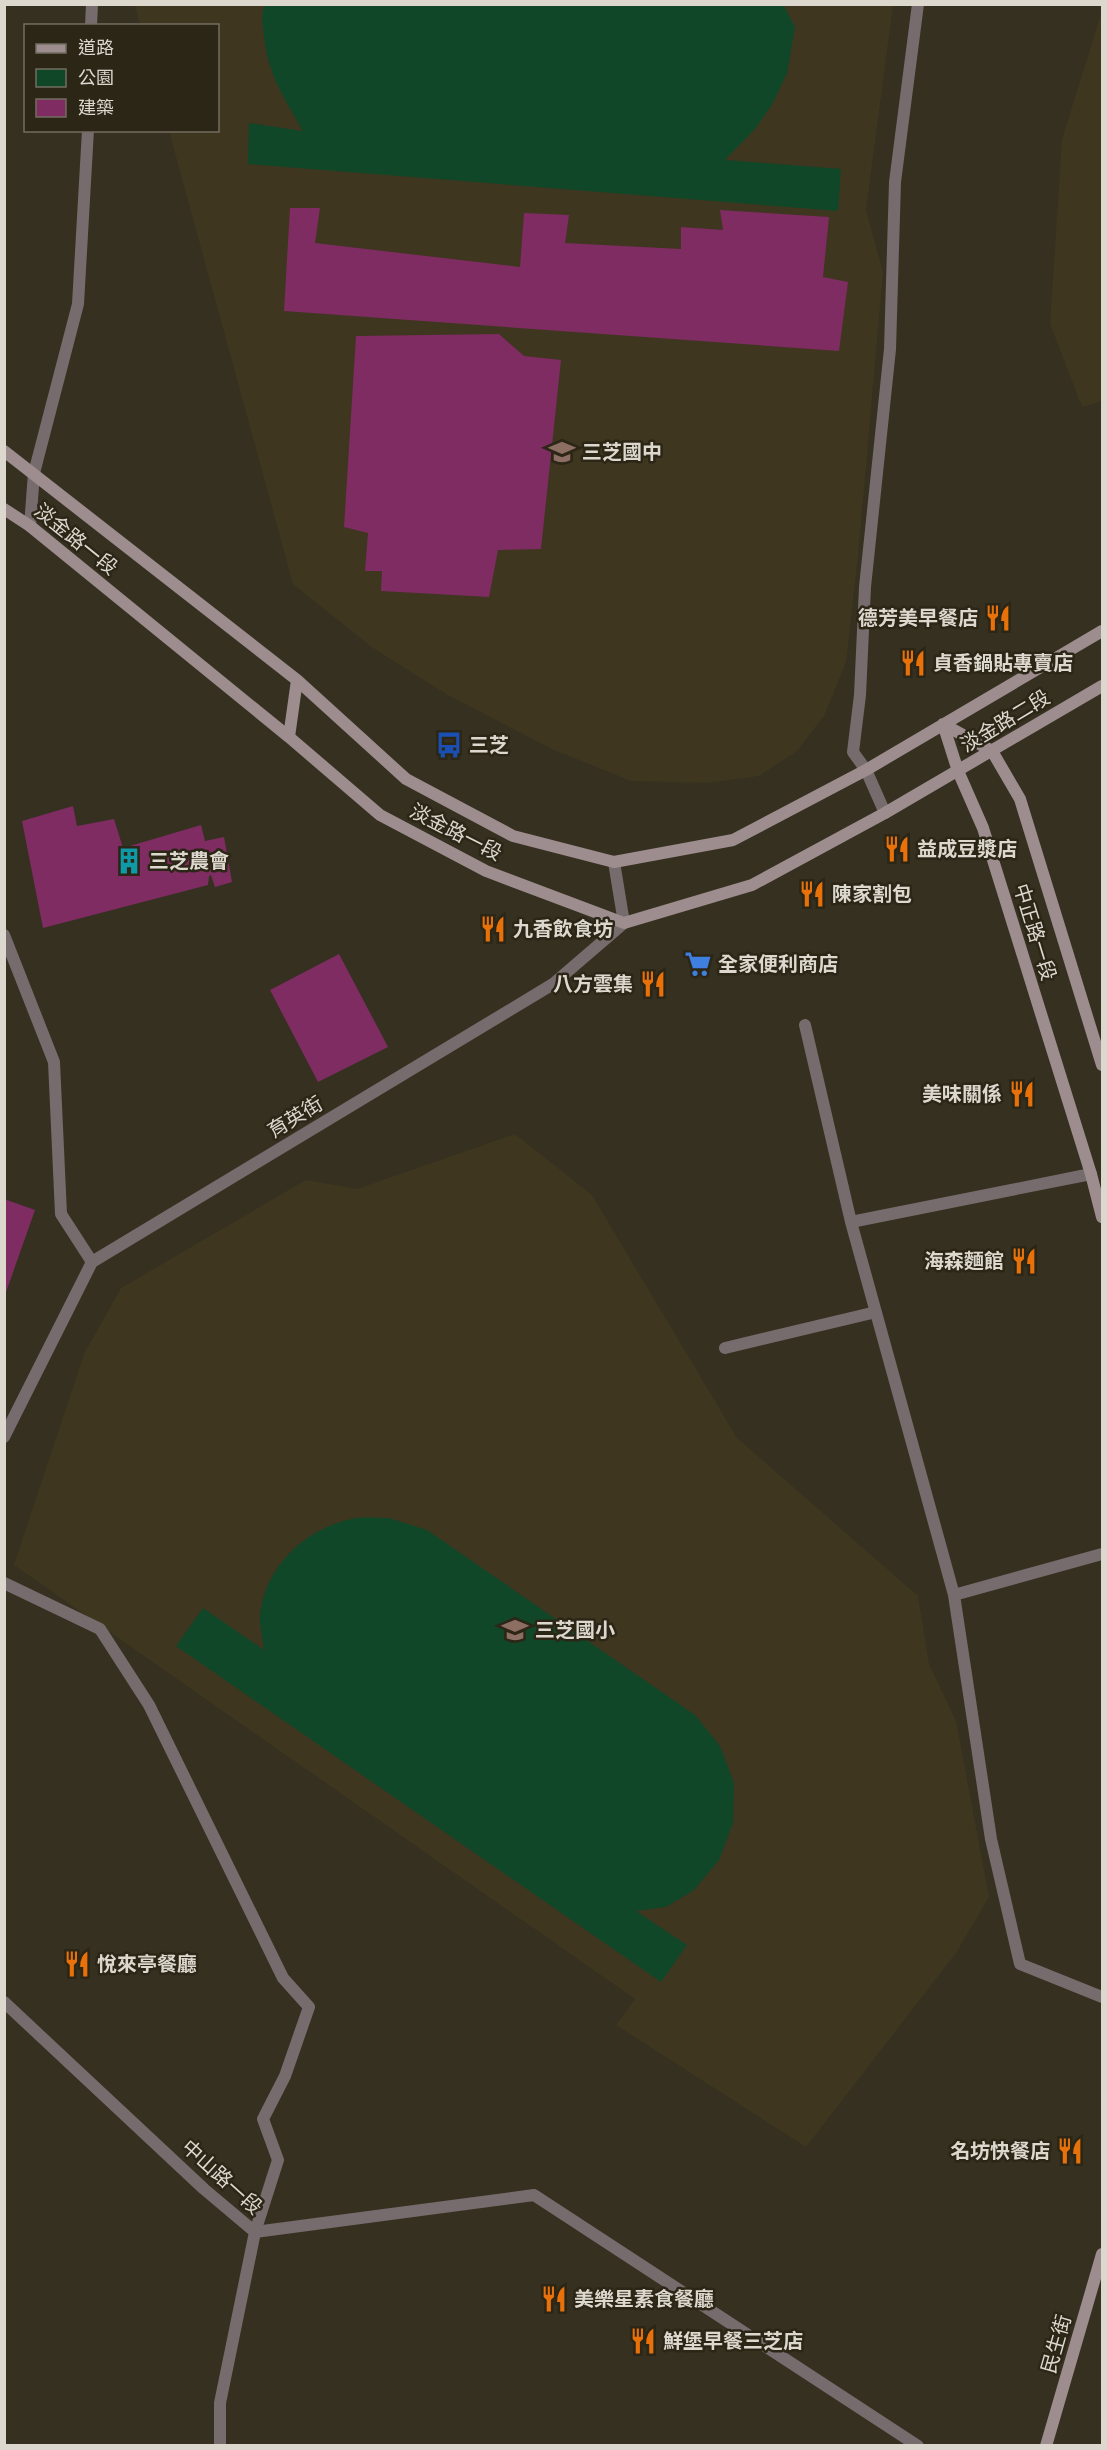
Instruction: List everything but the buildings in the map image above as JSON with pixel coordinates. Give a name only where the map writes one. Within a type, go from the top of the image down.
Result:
[{"type":"street","points":[[91,24],[92,4]]},
{"type":"street","points":[[885,813],[866,770],[853,752],[860,695],[865,587],[890,349],[895,182],[918,4]]},
{"type":"street","points":[[30,526],[34,473],[78,304],[88,132]]},
{"type":"street","name":"淡金路一段","points":[[4,451],[297,680],[406,779],[513,836],[614,862],[733,840],[866,770],[943,724]]},
{"type":"street","name":"淡金路一段","points":[[4,508],[30,526],[289,737],[380,815],[486,871],[624,923]]},
{"type":"street","name":"淡金路二段","points":[[943,724],[1102,631]]},
{"type":"street","points":[[289,737],[297,680]]},
{"type":"street","name":"淡金路二段","points":[[958,771],[1102,686]]},
{"type":"street","points":[[943,724],[992,751]]},
{"type":"street","name":"中正路一段","points":[[943,724],[958,771],[982,828],[1091,1174],[1102,1217]]},
{"type":"street","name":"中正路一段","points":[[992,751],[1020,800],[1102,1065]]},
{"type":"street","points":[[614,862],[624,923],[752,885],[958,771]]},
{"type":"street","name":"育英街","points":[[92,1262],[553,984],[624,923]]},
{"type":"street","points":[[4,1437],[92,1262],[61,1214],[54,1062],[6,943]]},
{"type":"street","points":[[805,1025],[851,1222],[954,1595],[991,1839],[1020,1964],[1102,1997]]},
{"type":"street","points":[[851,1222],[1091,1174]]},
{"type":"street","points":[[725,1348],[876,1312]]},
{"type":"street","points":[[954,1595],[1102,1554]]},
{"type":"street","points":[[4,1583],[100,1629],[149,1705],[283,1978],[309,2007],[285,2076],[263,2119],[278,2160],[255,2232],[534,2195],[918,2445]]},
{"type":"street","name":"中山路一段","points":[[4,2001],[204,2189],[255,2232],[220,2403],[220,2445]]},
{"type":"street","name":"民生街","points":[[1046,2445],[1102,2254]]},
{"type":"shaded area","name":"三芝國中","points":[[135,5],[893,5],[866,210],[883,272],[858,556],[846,662],[824,716],[797,751],[759,776],[707,783],[631,781],[552,749],[446,694],[373,648],[293,584],[169,132],[219,132],[219,24],[140,24]]},
{"type":"shaded area","points":[[1102,11],[1102,401],[1082,407],[1050,324],[1062,139]]},
{"type":"shaded area","name":"三芝國小","points":[[515,1134],[592,1195],[737,1438],[918,1596],[929,1664],[956,1721],[989,1897],[956,1953],[806,2147],[616,2025],[635,1999],[14,1565],[85,1352],[121,1288],[306,1180],[357,1189]]},
{"type":"green space","points":[[783,4],[795,27],[787,73],[773,103],[755,129],[725,160],[841,169],[838,211],[248,164],[249,123],[303,131],[278,86],[266,51],[262,21],[265,5]]},
{"type":"green space","points":[[357,1518],[389,1518],[427,1530],[695,1715],[720,1746],[734,1783],[733,1823],[719,1860],[694,1890],[666,1907],[636,1911],[687,1945],[661,1982],[176,1646],[203,1608],[264,1650],[260,1626],[263,1600],[277,1568],[288,1555],[315,1533],[331,1525]]},
{"type":"place","name":"三芝國中","points":[[562,452]]},
{"type":"place","name":"德芳美早餐店","points":[[998,618]]},
{"type":"place","name":"貞香鍋貼專賣店","points":[[913,663]]},
{"type":"place","name":"三芝","points":[[449,745]]},
{"type":"place","name":"益成豆漿店","points":[[897,849]]},
{"type":"place","name":"三芝農會","points":[[129,861]]},
{"type":"place","name":"陳家割包","points":[[812,894]]},
{"type":"place","name":"九香飲食坊","points":[[493,929]]},
{"type":"place","name":"全家便利商店","points":[[698,964]]},
{"type":"place","name":"八方雲集","points":[[653,984]]},
{"type":"place","name":"美味關係","points":[[1022,1094]]},
{"type":"place","name":"海森麵館","points":[[1024,1261]]},
{"type":"place","name":"三芝國小","points":[[515,1630]]},
{"type":"place","name":"悅來亭餐廳","points":[[77,1964]]},
{"type":"place","name":"名坊快餐店","points":[[1070,2151]]},
{"type":"place","name":"美樂星素食餐廳","points":[[554,2299]]},
{"type":"place","name":"鮮堡早餐三芝店","points":[[643,2341]]}]
